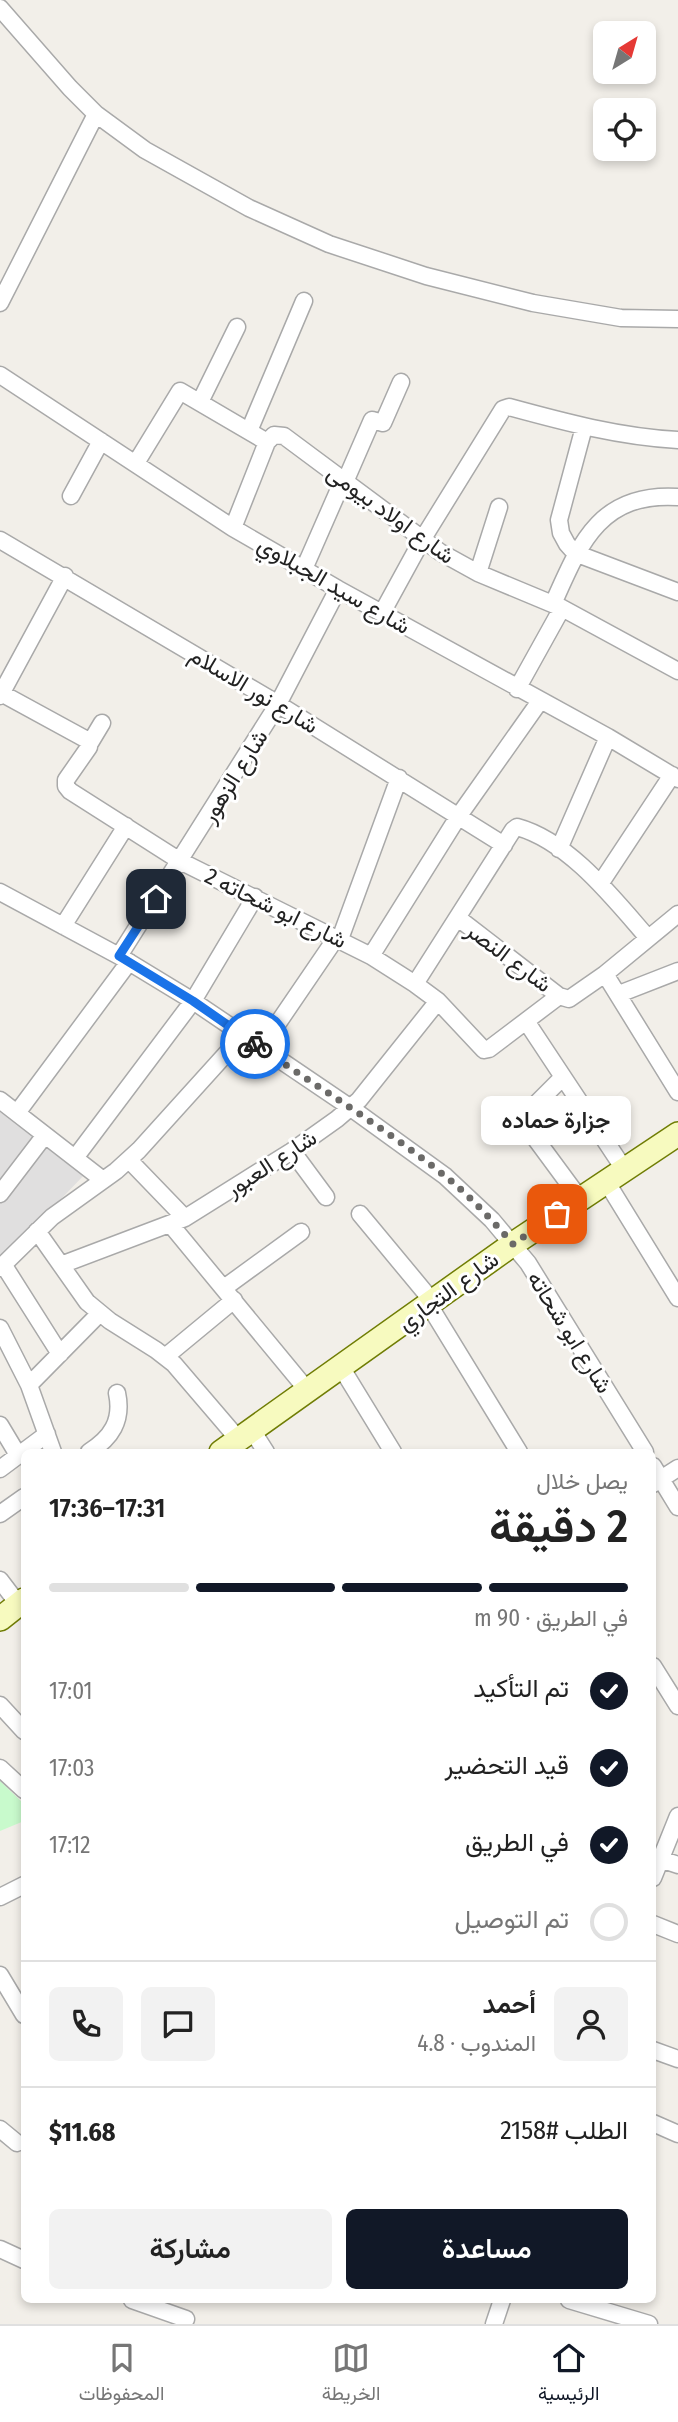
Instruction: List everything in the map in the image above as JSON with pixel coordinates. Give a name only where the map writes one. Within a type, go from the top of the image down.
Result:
[{"type":"street","points":[[0,8],[96,114],[145,150],[249,208],[329,244],[426,276],[533,303],[621,318],[678,319]]},
{"type":"street","points":[[0,303],[96,114]]},
{"type":"street","points":[[249,431],[304,301]]},
{"type":"street","points":[[200,402],[237,327]]},
{"type":"street","name":"شارع سيد الجبلاوي","points":[[0,376],[233,528],[676,776]]},
{"type":"street","points":[[304,569],[372,420],[383,423],[401,382]]},
{"type":"street","points":[[136,464],[179,391],[267,442],[233,528]]},
{"type":"street","points":[[382,613],[422,540],[503,409],[509,407],[584,427],[644,438],[678,440]]},
{"type":"street","points":[[584,427],[559,520],[566,544],[575,553],[593,562],[678,592]]},
{"type":"street","name":"شارع اولاد بيومى","points":[[267,442],[274,435],[284,436],[422,540],[478,573],[558,606],[678,671]]},
{"type":"street","points":[[71,496],[101,440]]},
{"type":"street","points":[[517,689],[558,606],[575,553],[587,535],[602,519],[620,507],[640,499],[678,497]]},
{"type":"street","points":[[478,573],[499,507]]},
{"type":"street","name":"شارع نور الاسلام","points":[[0,540],[278,704],[504,845]]},
{"type":"street","points":[[65,576],[6,670],[1,694],[90,743],[102,723]]},
{"type":"street","name":"شارع الزهور","points":[[17,1113],[124,959],[180,861],[278,704],[338,589]]},
{"type":"street","points":[[371,956],[458,817],[540,701]]},
{"type":"street","points":[[559,849],[608,737]]},
{"type":"street","name":"شارع ابو شحاته 2","points":[[90,743],[66,780],[66,786],[180,861],[371,956],[438,1002],[484,1050],[526,1021]]},
{"type":"street","points":[[600,884],[676,776]]},
{"type":"street","points":[[261,1048],[338,939],[399,778]]},
{"type":"street","points":[[63,926],[126,826]]},
{"type":"street","points":[[415,984],[513,830],[520,827],[559,849],[600,884],[648,938]]},
{"type":"street","name":"شارع ابو شحاته","points":[[0,892],[124,959],[193,1001],[351,1108],[445,1176],[469,1197],[528,1264],[643,1449]]},
{"type":"street","points":[[75,1158],[193,1001],[255,897]]},
{"type":"street","points":[[678,914],[572,999],[559,996],[526,1021],[563,1077],[678,1297]]},
{"type":"street","name":"شارع النصر","points":[[458,918],[559,996]]},
{"type":"street","points":[[619,994],[678,971]]},
{"type":"street","points":[[605,974],[678,1092]]},
{"type":"street","name":"شارع العبور","points":[[61,1265],[178,1222],[292,1151],[351,1108],[438,1002]]},
{"type":"street","points":[[61,1354],[2,1266],[68,1204],[128,1160],[243,1035]]},
{"type":"street","points":[[563,1077],[521,1119],[580,1199]]},
{"type":"street","points":[[0,1100],[103,1180]]},
{"type":"street","name":"شارع التجاري","points":[[237,1441],[513,1244],[678,1134]]},
{"type":"street","points":[[0,1194],[44,1135]]},
{"type":"street","points":[[292,1151],[326,1196]]},
{"type":"street","points":[[128,1160],[178,1222],[229,1294],[308,1391]]},
{"type":"street","points":[[360,1214],[431,1304],[517,1449]]},
{"type":"street","points":[[37,1231],[99,1314],[166,1357],[237,1441],[258,1449]]},
{"type":"street","points":[[166,1357],[229,1294],[301,1232]]},
{"type":"street","points":[[29,1385],[99,1314]]},
{"type":"street","points":[[0,1328],[29,1385],[52,1449]]},
{"type":"street","points":[[341,1367],[391,1449]]},
{"type":"street","points":[[93,1449],[106,1440],[115,1427],[119,1410],[117,1393]]},
{"type":"street","points":[[0,1425],[18,1455]]},
{"type":"street","points":[[26,1449],[47,1434]]},
{"type":"street","points":[[0,1469],[21,1453]]},
{"type":"street","points":[[656,1476],[678,1468]]},
{"type":"street","points":[[656,1477],[678,1507]]},
{"type":"street","points":[[0,1514],[21,1499]]},
{"type":"street","points":[[0,1580],[21,1601]]},
{"type":"street","points":[[0,1619],[21,1603]]},
{"type":"street","points":[[656,1671],[678,1706]]},
{"type":"street","points":[[0,1705],[21,1728]]},
{"type":"street","points":[[0,1768],[21,1787]]},
{"type":"street","points":[[678,1816],[656,1867],[678,1865]]},
{"type":"street","points":[[0,1897],[21,1886]]},
{"type":"street","points":[[656,1925],[678,1934]]},
{"type":"street","points":[[0,1975],[7,2002],[21,2013]]},
{"type":"street","points":[[656,2051],[678,2059]]},
{"type":"street","points":[[656,2124],[678,2134]]},
{"type":"street","points":[[0,2129],[17,2143]]},
{"type":"street","points":[[0,2249],[21,2258]]},
{"type":"street","points":[[140,2303],[190,2322]]},
{"type":"street","points":[[180,2303],[190,2322]]},
{"type":"street","points":[[494,2324],[501,2303]]},
{"type":"street","points":[[579,2303],[649,2324]]},
{"type":"shaded area","points":[[0,1104],[87,1172],[0,1262]]},
{"type":"green space","points":[[0,1781],[21,1801],[21,1822],[0,1831]]},
{"type":"way so far","points":[[255,1044],[351,1108],[445,1176],[492,1220],[513,1244],[557,1214]]},
{"type":"place","name":"جزارة حماده","points":[[557,1214]]},
{"type":"route","points":[[156,899],[119,956],[193,1001],[255,1044]]}]
